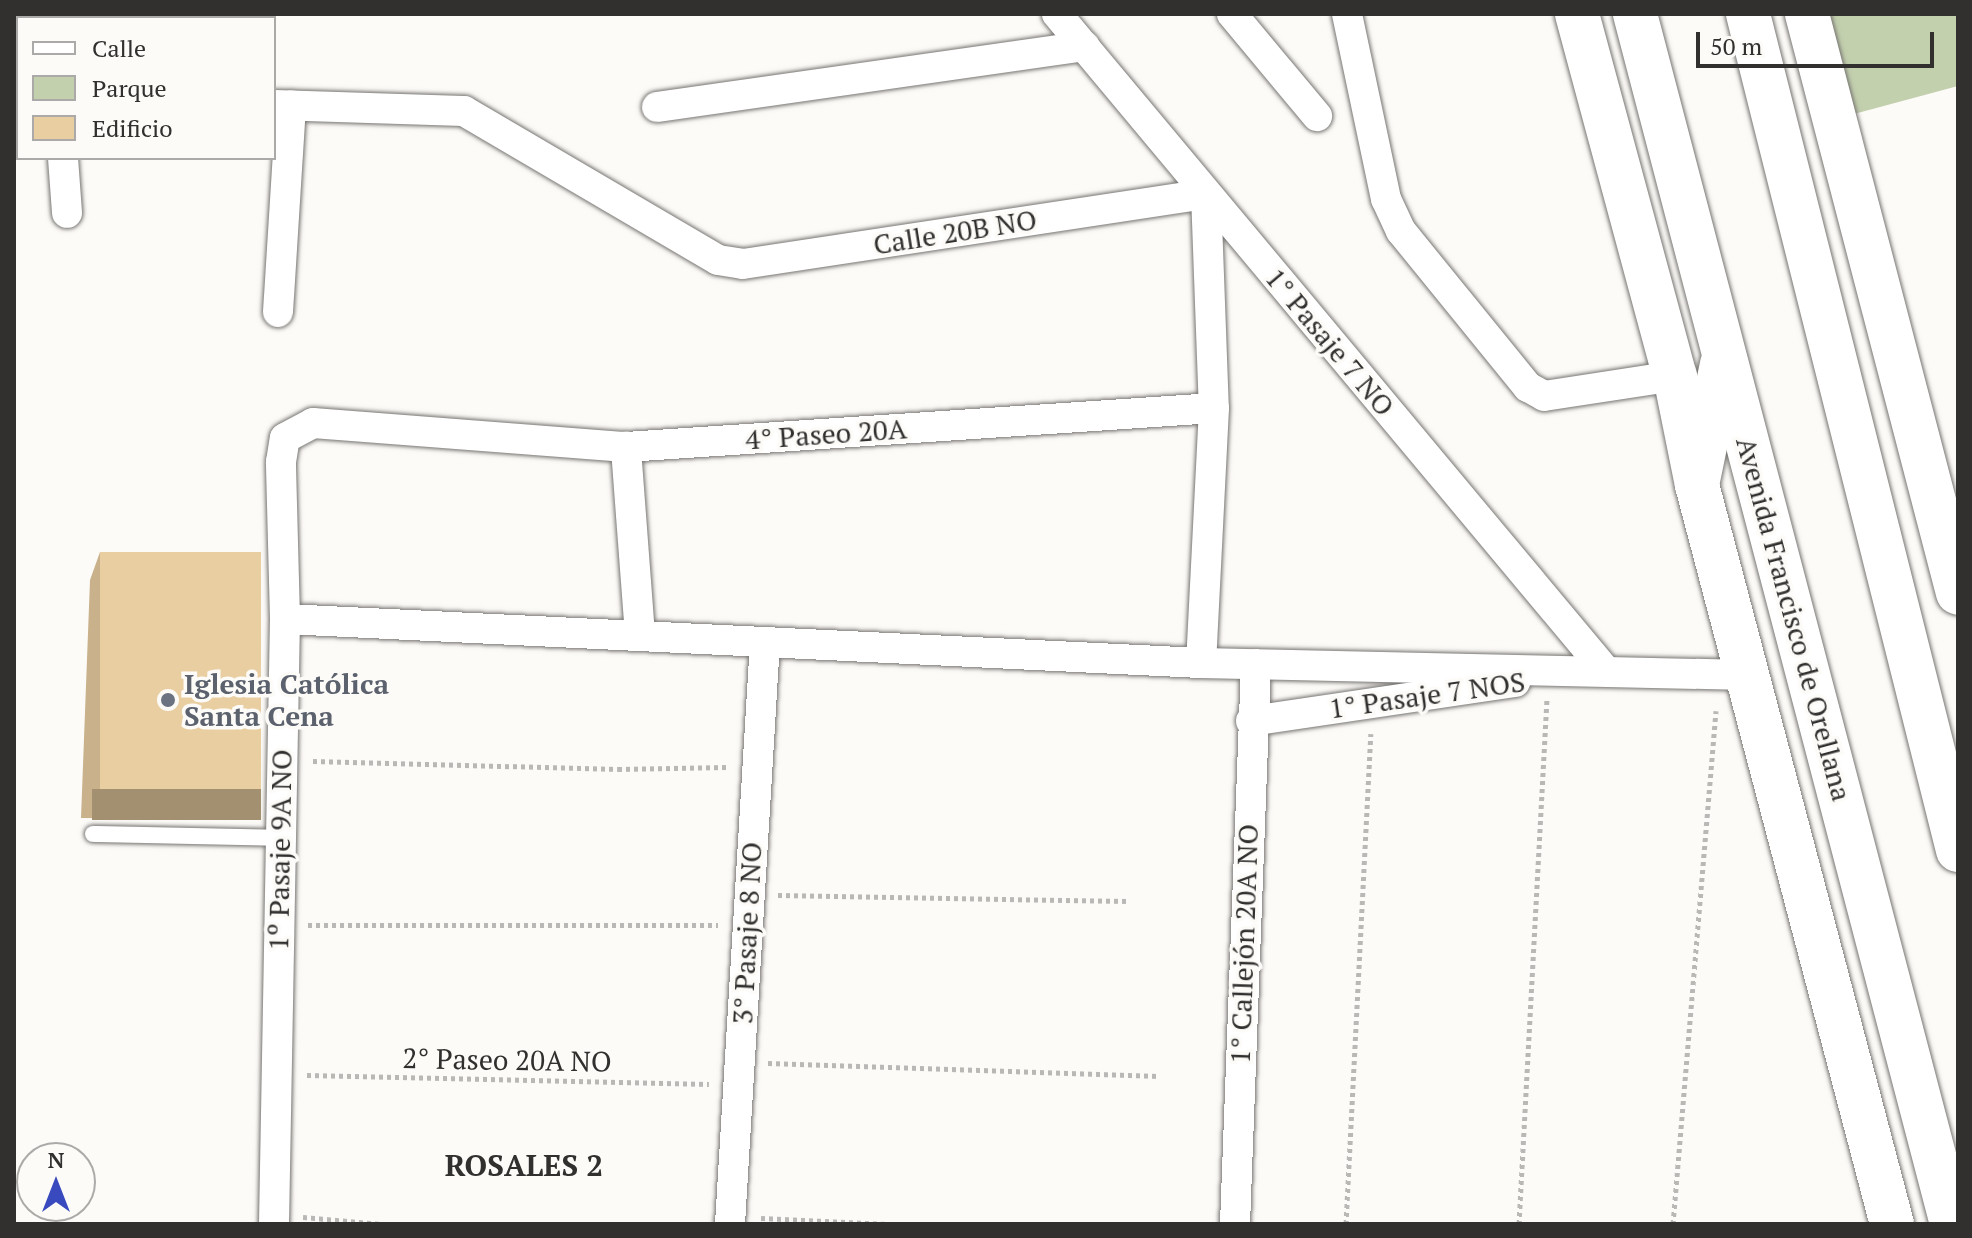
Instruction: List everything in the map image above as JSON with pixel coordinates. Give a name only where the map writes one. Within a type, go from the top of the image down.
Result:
[{"type":"main road","name":"Avenida Francisco de Orellana","points":[[1577,14],[1675,376],[1733,674],[1892,1224]]},
{"type":"main road","name":"Avenida Francisco de Orellana","points":[[1635,14],[1952,1224]]},
{"type":"main road","points":[[1748,14],[1958,850]]},
{"type":"main road","points":[[1807,14],[1946,494],[1958,593]]},
{"type":"main road","points":[[1697,485],[1724,354]]},
{"type":"street","name":"1° Pasaje 7 NO","points":[[1057,14],[1604,669]]},
{"type":"street","points":[[1347,14],[1386,199],[1401,231],[1528,387],[1544,396],[1675,376]]},
{"type":"street","points":[[1235,15],[1317,116]]},
{"type":"street","points":[[657,107],[1085,46]]},
{"type":"street","points":[[278,312],[282,105]]},
{"type":"street","name":"Calle 20B NO","points":[[282,105],[464,111],[718,260],[743,264],[1206,194]]},
{"type":"street","points":[[63,160],[67,213]]},
{"type":"street","points":[[1201,663],[1214,408],[1206,194]]},
{"type":"street","name":"4° Paseo 20A","points":[[626,447],[1214,408]]},
{"type":"street","name":"1º Pasaje 9A NO","points":[[274,1219],[285,619],[281,462],[285,438],[294,429],[313,423],[626,447]]},
{"type":"street","points":[[626,447],[640,635]]},
{"type":"street","points":[[285,619],[1201,663],[1733,674]]},
{"type":"street","name":"3° Pasaje 8 NO","points":[[730,1220],[765,642]]},
{"type":"street","name":"1° Callejón 20A NO","points":[[1235,1224],[1251,721],[1256,664]]},
{"type":"street","name":"1° Pasaje 7 NOS","points":[[1251,721],[1604,669]]},
{"type":"lane","points":[[93,834],[280,838]]},
{"type":"path","points":[[1673,1224],[1733,674]]},
{"type":"path","points":[[1519,1224],[1548,677]]},
{"type":"path","points":[[1346,1224],[1372,703]]},
{"type":"path","points":[[282,760],[618,769],[756,766]]},
{"type":"path","points":[[749,894],[1128,901]]},
{"type":"path","points":[[278,924],[747,925]]},
{"type":"path","name":"2° Paseo 20A NO","points":[[276,1075],[739,1073],[1159,1076]]},
{"type":"path","points":[[274,1219],[382,1224]]},
{"type":"path","points":[[730,1220],[888,1224]]},
{"type":"green space","points":[[1827,14],[1958,14],[1958,86],[1854,114]]},
{"type":"building","name":"Iglesia Católica Santa Cena","points":[[100,552],[261,552],[261,789],[100,789]]},
{"type":"place","name":"Iglesia Católica Santa Cena","points":[[168,700]]},
{"type":"district","name":"ROSALES 2","points":[[524,1165]]}]
